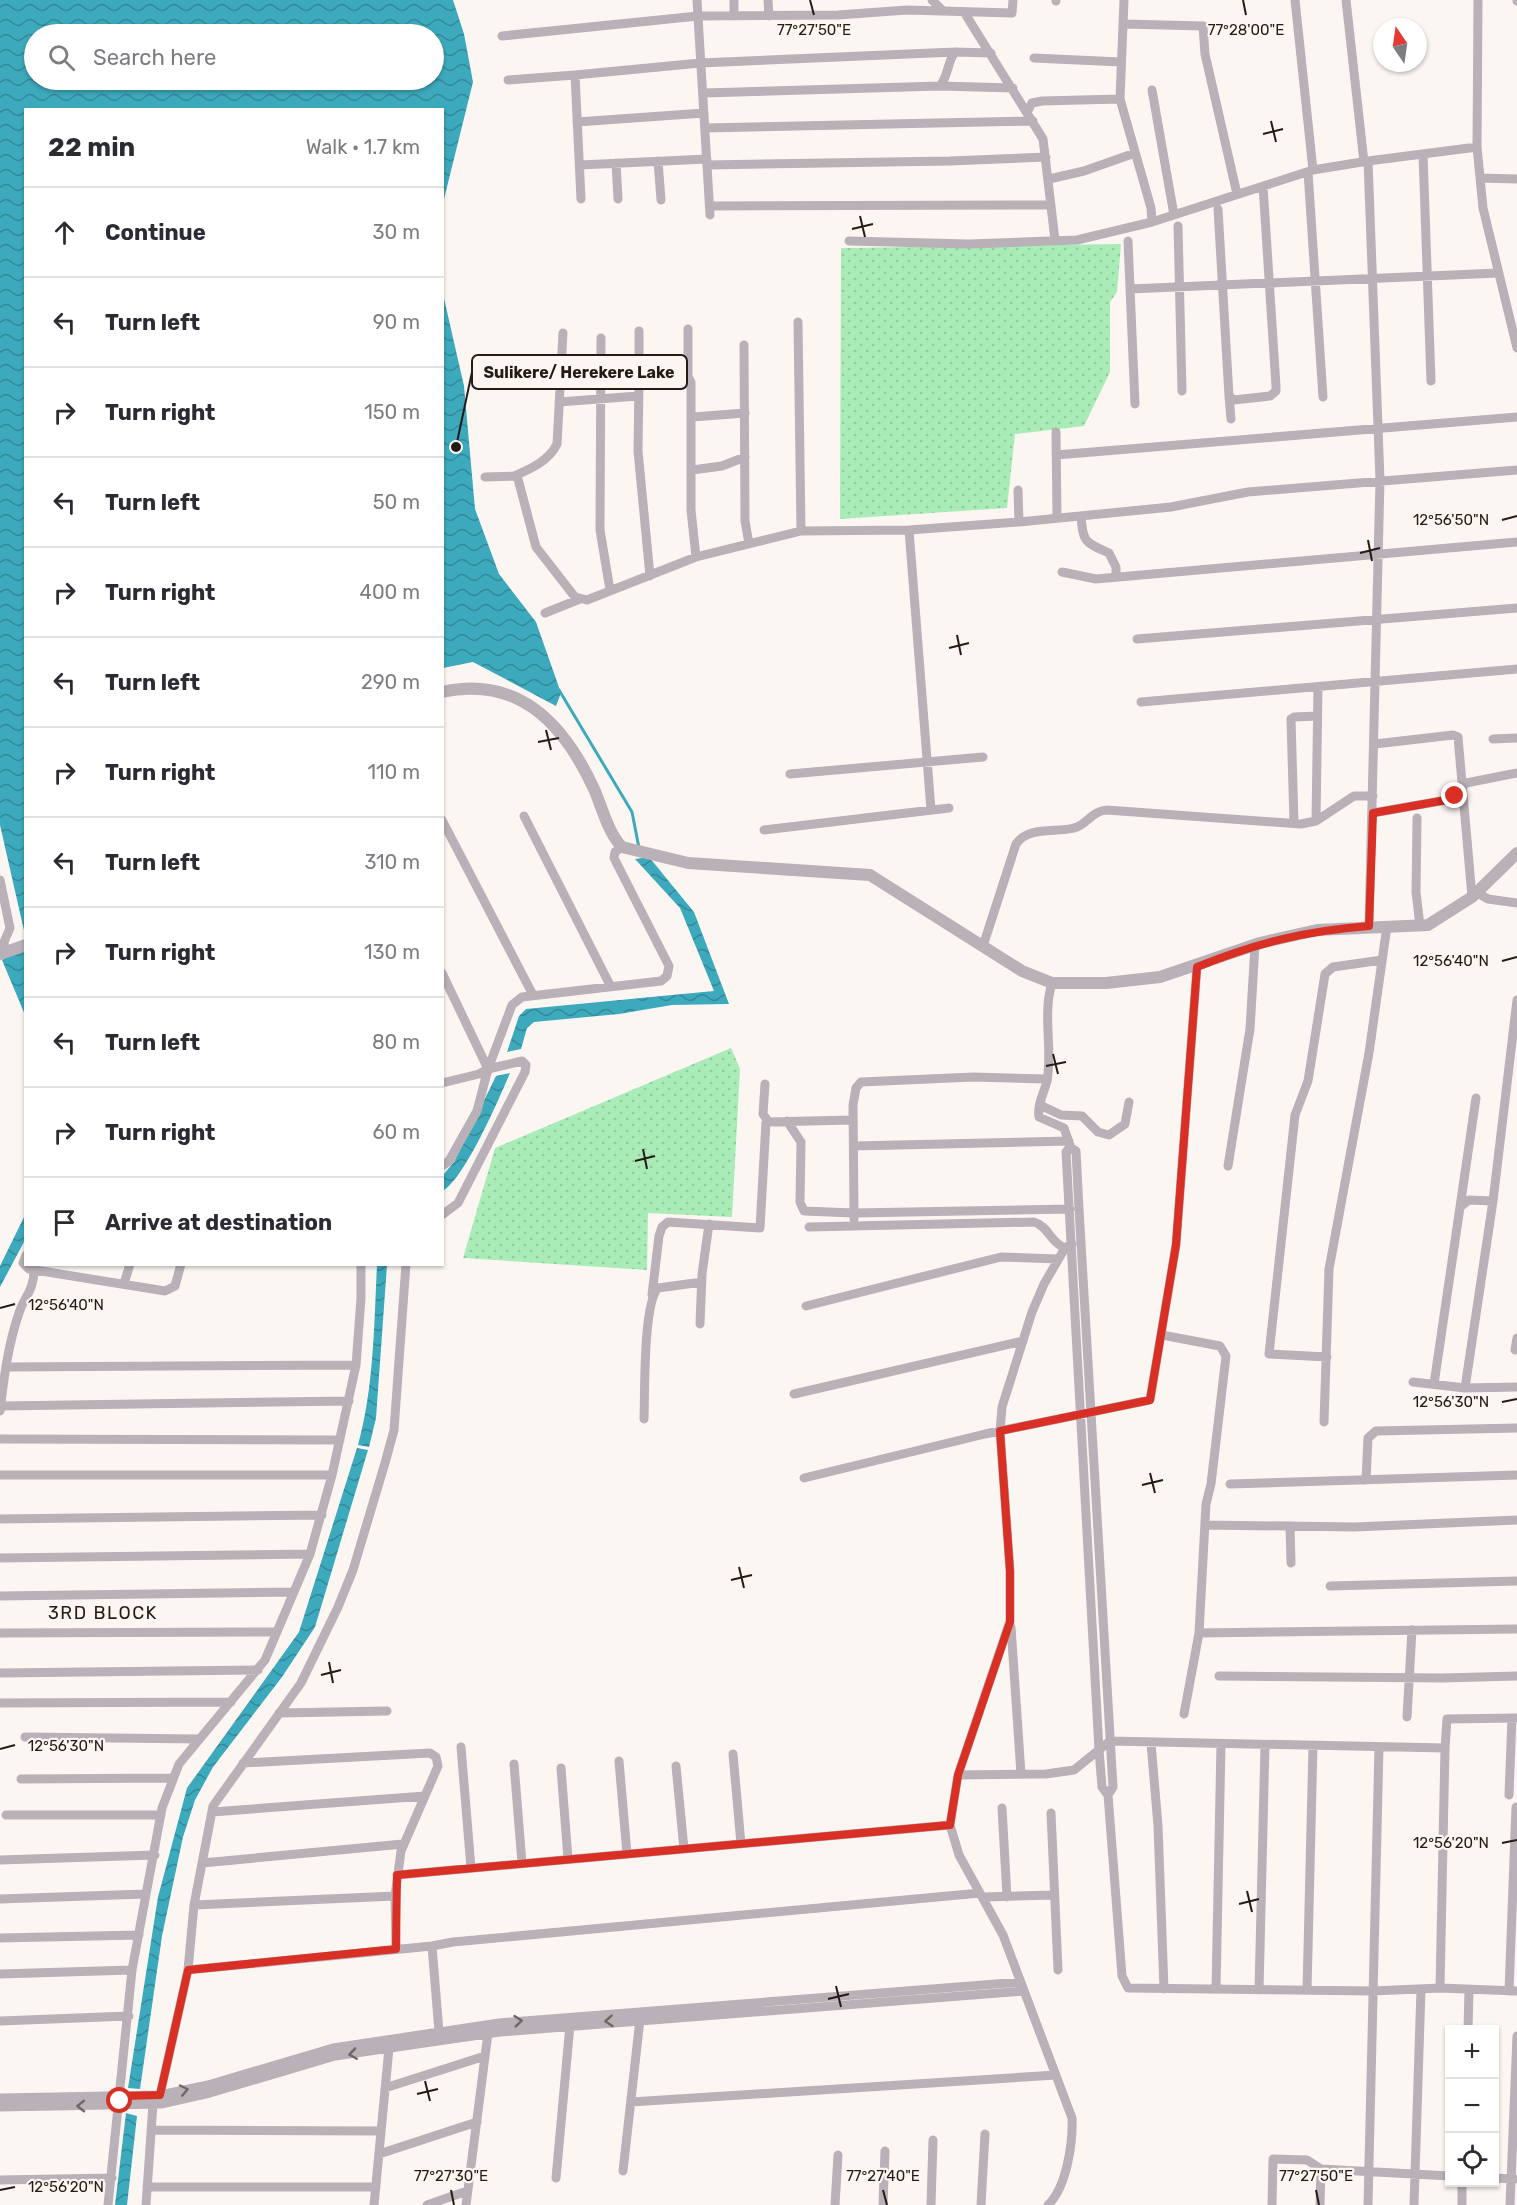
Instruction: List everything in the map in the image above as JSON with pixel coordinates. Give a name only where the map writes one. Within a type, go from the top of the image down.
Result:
[{"type":"street","points":[[697,0],[710,210],[1051,205]]},
{"type":"street","points":[[734,0],[734,16]]},
{"type":"street","points":[[768,0],[769,16]]},
{"type":"street","points":[[932,0],[944,11]]},
{"type":"street","points":[[502,36],[698,16],[838,15],[907,10],[1012,13],[1013,0]]},
{"type":"street","points":[[1124,0],[1120,99],[1152,222]]},
{"type":"street","points":[[1295,0],[1311,171],[1313,282],[1323,398]]},
{"type":"street","points":[[1346,0],[1366,161],[1380,480],[1369,926]]},
{"type":"street","points":[[1478,0],[1477,147],[1483,208],[1517,348]]},
{"type":"street","points":[[964,12],[1043,139],[1054,240]]},
{"type":"street","points":[[1123,24],[1203,26],[1205,54],[1237,195]]},
{"type":"street","points":[[508,80],[700,63],[955,52],[991,53]]},
{"type":"street","points":[[940,86],[946,79],[950,58],[955,52]]},
{"type":"street","points":[[1034,58],[1121,62]]},
{"type":"street","points":[[575,75],[581,199]]},
{"type":"street","points":[[704,93],[940,86],[1013,88]]},
{"type":"street","points":[[1152,90],[1174,215]]},
{"type":"street","points":[[1027,112],[1032,103],[1042,101],[1120,99]]},
{"type":"street","points":[[578,122],[704,113]]},
{"type":"street","points":[[705,128],[1033,122]]},
{"type":"street","points":[[849,241],[969,244],[1077,240],[1152,222],[1311,171],[1366,161],[1477,147]]},
{"type":"street","points":[[1049,179],[1084,171],[1135,153]]},
{"type":"street","points":[[1423,154],[1431,381]]},
{"type":"street","points":[[580,165],[658,161],[939,161],[1046,157]]},
{"type":"street","points":[[658,161],[661,200]]},
{"type":"street","points":[[616,163],[618,199]]},
{"type":"street","points":[[1480,178],[1517,179]]},
{"type":"street","points":[[1229,396],[1234,400],[1270,396],[1276,391],[1263,186]]},
{"type":"street","points":[[1218,209],[1231,419]]},
{"type":"street","points":[[1178,226],[1182,391]]},
{"type":"street","points":[[1128,241],[1135,404]]},
{"type":"street","points":[[1130,289],[1498,273]]},
{"type":"street","points":[[798,322],[801,531]]},
{"type":"street","points":[[688,329],[688,377],[692,382],[693,417],[691,510],[696,557]]},
{"type":"street","points":[[639,331],[638,451],[650,576]]},
{"type":"street","points":[[485,477],[514,476],[538,465],[554,451],[557,444],[563,333]]},
{"type":"street","points":[[601,338],[600,530],[610,590]]},
{"type":"street","points":[[744,345],[745,521],[749,544]]},
{"type":"street","points":[[639,381],[688,377]]},
{"type":"street","points":[[559,402],[638,396]]},
{"type":"street","points":[[693,417],[745,413]]},
{"type":"street","points":[[1056,455],[1378,431],[1517,417]]},
{"type":"street","points":[[1056,432],[1057,518]]},
{"type":"street","points":[[692,470],[722,466],[745,457]]},
{"type":"street","points":[[545,613],[580,599],[587,600],[696,557],[801,531],[909,530],[1019,522],[1171,507],[1248,492],[1517,470]]},
{"type":"street","points":[[514,476],[518,479],[536,547],[580,599]]},
{"type":"street","points":[[1018,490],[1019,522]]},
{"type":"street","points":[[1081,516],[1084,537],[1088,544],[1109,553],[1113,559],[1116,577]]},
{"type":"street","points":[[909,530],[931,810]]},
{"type":"street","points":[[1062,572],[1095,579],[1517,542]]},
{"type":"street","points":[[1137,639],[1517,608]]},
{"type":"street","points":[[1141,702],[1517,669]]},
{"type":"street","points":[[444,692],[464,687],[485,687],[503,692],[519,699],[550,723],[561,734],[580,763],[627,849]]},
{"type":"street","points":[[1316,821],[1318,687]]},
{"type":"street","points":[[1294,823],[1290,719],[1317,716]]},
{"type":"street","points":[[1375,744],[1455,736],[1459,740],[1474,895]]},
{"type":"street","points":[[1493,739],[1517,738]]},
{"type":"street","points":[[790,774],[983,757]]},
{"type":"street","points":[[1373,813],[1452,799],[1463,785],[1517,773]]},
{"type":"street","points":[[983,946],[1016,844],[1024,836],[1074,828],[1100,811],[1294,823],[1316,821],[1354,796],[1374,796]]},
{"type":"street","points":[[764,830],[949,808]]},
{"type":"street","points":[[524,816],[610,986]]},
{"type":"street","points":[[1417,818],[1416,892],[1420,926]]},
{"type":"street","points":[[444,824],[533,995]]},
{"type":"street","points":[[444,1165],[449,1161],[477,1111],[488,1069],[512,1005],[522,997],[661,981],[667,976],[670,969],[614,858],[615,852],[627,849],[651,852],[666,859],[688,863],[870,875],[1022,971],[1052,983],[1106,983],[1161,977],[1197,967],[1255,945],[1306,932],[1369,926],[1420,926],[1437,922],[1474,895],[1517,853]]},
{"type":"street","points":[[0,880],[10,928],[4,942],[5,952],[24,946]]},
{"type":"street","points":[[1474,895],[1517,903]]},
{"type":"street","points":[[1324,1422],[1329,1269],[1333,1234],[1369,1053],[1387,926]]},
{"type":"street","points":[[1228,1166],[1250,1029],[1255,945]]},
{"type":"street","points":[[1327,1357],[1269,1354],[1295,1115],[1308,1081],[1325,974],[1333,967],[1382,960]]},
{"type":"street","points":[[804,1478],[1000,1431],[1150,1400],[1176,1245],[1197,967]]},
{"type":"street","points":[[444,977],[488,1069]]},
{"type":"street","points":[[1052,983],[1047,1000],[1047,1079],[1039,1117],[1064,1128],[1070,1144],[1076,1151],[1102,1786],[1108,1794],[1122,1976],[1128,1988],[1373,1991],[1440,1988],[1513,1991],[1516,1807]]},
{"type":"street","points":[[1465,1388],[1493,1201],[1517,1000]]},
{"type":"street","points":[[444,1083],[522,1061],[526,1065],[459,1203],[444,1214]]},
{"type":"street","points":[[854,1227],[853,1120],[856,1088],[864,1081],[973,1077],[1047,1079]]},
{"type":"street","points":[[765,1084],[764,1114],[768,1121]]},
{"type":"street","points":[[1434,1384],[1476,1098]]},
{"type":"street","points":[[1040,1105],[1061,1114],[1082,1116],[1098,1132],[1110,1135],[1125,1124],[1129,1102]]},
{"type":"street","points":[[768,1121],[853,1120]]},
{"type":"street","points":[[644,1419],[646,1344],[662,1227],[668,1222],[760,1228],[765,1124],[768,1121]]},
{"type":"street","points":[[787,1121],[801,1142],[800,1202],[804,1211],[854,1214],[1070,1209]]},
{"type":"street","points":[[854,1146],[1070,1144]]},
{"type":"street","points":[[1070,1144],[1066,1152],[1070,1209],[1068,1246],[1086,1414],[1110,1741],[1113,1787],[1108,1794]]},
{"type":"street","points":[[1460,1207],[1469,1200],[1493,1201]]},
{"type":"street","points":[[809,1227],[1034,1222],[1040,1224],[1054,1243],[1068,1246]]},
{"type":"street","points":[[700,1324],[709,1224]]},
{"type":"street","points":[[1022,1774],[1010,1622],[1010,1571],[1000,1431],[1002,1407],[1044,1284],[1068,1246]]},
{"type":"street","points":[[806,1306],[1001,1257],[1058,1260]]},
{"type":"street","points":[[26,1266],[168,1291],[176,1284],[180,1266]]},
{"type":"street","points":[[75,1276],[78,1266]]},
{"type":"street","points":[[124,1284],[129,1266]]},
{"type":"street","points":[[108,2205],[121,2100],[132,1970],[161,1815],[179,1764],[258,1670],[310,1554],[332,1475],[356,1365],[361,1266]]},
{"type":"street","points":[[160,2095],[188,1970],[194,1905],[213,1806],[301,1683],[338,1607],[353,1570],[385,1463],[394,1430],[406,1266]]},
{"type":"street","points":[[0,1411],[7,1356],[20,1310],[34,1285],[34,1269]]},
{"type":"street","points":[[652,1295],[658,1288],[702,1282]]},
{"type":"street","points":[[1162,1335],[1220,1346],[1225,1353],[1204,1525],[1199,1633],[1184,1714]]},
{"type":"street","points":[[1515,1350],[1517,1338]]},
{"type":"street","points":[[794,1395],[1023,1341]]},
{"type":"street","points":[[6,1367],[356,1365]]},
{"type":"street","points":[[1413,1382],[1465,1388],[1517,1387]]},
{"type":"street","points":[[1,1406],[349,1401]]},
{"type":"street","points":[[1366,1480],[1368,1438],[1376,1431],[1517,1428]]},
{"type":"street","points":[[0,1439],[340,1440]]},
{"type":"street","points":[[0,1475],[332,1475]]},
{"type":"street","points":[[1230,1484],[1517,1476]]},
{"type":"street","points":[[0,1519],[322,1515]]},
{"type":"street","points":[[1204,1525],[1355,1527],[1517,1520]]},
{"type":"street","points":[[1290,1526],[1291,1563]]},
{"type":"street","points":[[0,1558],[310,1554]]},
{"type":"street","points":[[1330,1586],[1517,1581]]},
{"type":"street","points":[[0,1596],[293,1592]]},
{"type":"street","points":[[1010,1622],[958,1775],[950,1825],[960,1855],[1003,1935],[1072,2118],[1073,2142],[1056,2198],[1048,2205]]},
{"type":"street","points":[[1199,1633],[1517,1629]]},
{"type":"street","points":[[1407,1717],[1412,1630]]},
{"type":"street","points":[[0,1633],[277,1632]]},
{"type":"street","points":[[0,1673],[258,1670]]},
{"type":"street","points":[[1219,1676],[1517,1676]]},
{"type":"street","points":[[0,1704],[231,1702]]},
{"type":"street","points":[[279,1713],[387,1711]]},
{"type":"street","points":[[1440,1988],[1445,1748],[1448,1719],[1514,1718],[1509,1795]]},
{"type":"street","points":[[25,1737],[200,1739]]},
{"type":"street","points":[[958,1775],[1074,1770],[1110,1741],[1445,1748]]},
{"type":"street","points":[[1151,1743],[1158,1826],[1164,1989]]},
{"type":"street","points":[[1216,1989],[1221,1744]]},
{"type":"street","points":[[1259,1990],[1265,1745]]},
{"type":"street","points":[[1307,1990],[1314,1746]]},
{"type":"street","points":[[461,1747],[471,1868]]},
{"type":"street","points":[[1368,2205],[1379,1747]]},
{"type":"street","points":[[243,1763],[434,1754],[438,1766],[404,1844],[397,1875],[396,1949]]},
{"type":"street","points":[[733,1754],[741,1844]]},
{"type":"street","points":[[619,1761],[627,1854]]},
{"type":"street","points":[[514,1764],[522,1863]]},
{"type":"street","points":[[676,1766],[684,1849]]},
{"type":"street","points":[[561,1768],[568,1859]]},
{"type":"street","points":[[21,1779],[173,1778]]},
{"type":"street","points":[[212,1812],[425,1796]]},
{"type":"street","points":[[1002,1808],[1007,1896]]},
{"type":"street","points":[[1051,1813],[1058,1970]]},
{"type":"street","points":[[6,1815],[161,1815]]},
{"type":"street","points":[[397,1875],[950,1825]]},
{"type":"street","points":[[202,1863],[404,1844]]},
{"type":"street","points":[[0,1860],[155,1855]]},
{"type":"street","points":[[0,1899],[145,1894]]},
{"type":"street","points":[[188,1970],[432,1946],[465,1940],[982,1895],[1054,1895]]},
{"type":"street","points":[[194,1905],[395,1896]]},
{"type":"street","points":[[0,1938],[139,1935]]},
{"type":"street","points":[[432,1946],[439,2032]]},
{"type":"street","points":[[0,1974],[132,1970]]},
{"type":"street","points":[[0,2098],[121,2100],[153,2104],[210,2093],[335,2056],[488,2033],[1022,1986]]},
{"type":"street","points":[[0,2108],[121,2100],[160,2095],[208,2085],[333,2048],[439,2032],[600,2013],[1022,1986]]},
{"type":"street","points":[[1414,2205],[1421,1989]]},
{"type":"street","points":[[1468,2025],[1469,1990]]},
{"type":"street","points":[[0,2021],[129,2016]]},
{"type":"street","points":[[623,2171],[640,2019]]},
{"type":"street","points":[[556,2178],[570,2025]]},
{"type":"street","points":[[466,2205],[488,2033]]},
{"type":"street","points":[[1510,2205],[1514,2179],[1517,2036]]},
{"type":"street","points":[[374,2205],[389,2048]]},
{"type":"street","points":[[386,2088],[485,2056]]},
{"type":"street","points":[[631,2102],[1056,2075]]},
{"type":"street","points":[[146,2205],[153,2104]]},
{"type":"street","points":[[379,2154],[477,2121]]},
{"type":"street","points":[[151,2130],[381,2131]]},
{"type":"street","points":[[981,2205],[985,2134]]},
{"type":"street","points":[[931,2205],[933,2140]]},
{"type":"street","points":[[883,2205],[885,2151]]},
{"type":"street","points":[[835,2205],[838,2155]]},
{"type":"street","points":[[1272,2205],[1273,2159],[1307,2160],[1321,2169],[1445,2176]]},
{"type":"street","points":[[1320,2205],[1321,2169]]},
{"type":"street","points":[[0,2180],[112,2178]]},
{"type":"street","points":[[1499,2178],[1514,2179]]},
{"type":"street","points":[[147,2187],[376,2187]]},
{"type":"street","points":[[1462,2187],[1462,2205]]},
{"type":"street","points":[[426,2205],[468,2191]]},
{"type":"green space","points":[[1121,244],[1117,292],[1110,302],[1110,372],[1084,426],[1015,434],[1007,508],[840,519],[841,248]]},
{"type":"green space","points":[[731,1048],[740,1069],[732,1217],[648,1213],[647,1270],[463,1258],[495,1148]]},
{"type":"water","points":[[0,0],[453,0],[464,34],[473,82],[444,199],[444,108],[24,108],[24,931],[0,825]]},
{"type":"water","points":[[444,298],[464,386],[475,509],[499,574],[536,622],[561,693],[556,706],[473,662],[444,668]]},
{"type":"water","points":[[649,857],[694,912],[729,1004],[672,1005],[619,1014],[534,1022],[527,1028],[521,1049],[507,1052],[519,1016],[526,1009],[714,991],[680,908],[635,859]]},
{"type":"water","points":[[24,945],[24,1013],[2,960]]},
{"type":"water","points":[[510,1073],[490,1119],[471,1154],[452,1183],[444,1190],[444,1174],[454,1162],[496,1076]]},
{"type":"water","points":[[24,1217],[24,1242],[0,1287],[0,1266]]},
{"type":"water","points":[[377,1266],[387,1266],[376,1418],[369,1447],[358,1445],[367,1401],[374,1333]]},
{"type":"water","points":[[357,1448],[368,1450],[315,1627],[282,1677],[213,1767],[195,1800],[183,1837],[162,1936],[140,2089],[128,2088],[158,1897],[187,1788],[299,1632]]},
{"type":"water","points":[[126,2113],[137,2116],[127,2205],[115,2205]]},
{"type":"waterway","points":[[559,690],[632,812],[639,848]]},
{"type":"place","name":"Sulikere/ Herekere Lake","points":[[456,447]]},
{"type":"district","name":"3RD BLOCK","points":[[103,1613]]},
{"type":"route","points":[[120,2101],[121,2096],[160,2095],[188,1970],[396,1949],[397,1875],[950,1825],[958,1775],[1010,1622],[1010,1571],[1000,1431],[1150,1400],[1176,1245],[1197,967],[1260,943],[1306,932],[1369,926],[1373,813],[1452,799],[1455,796]]}]
